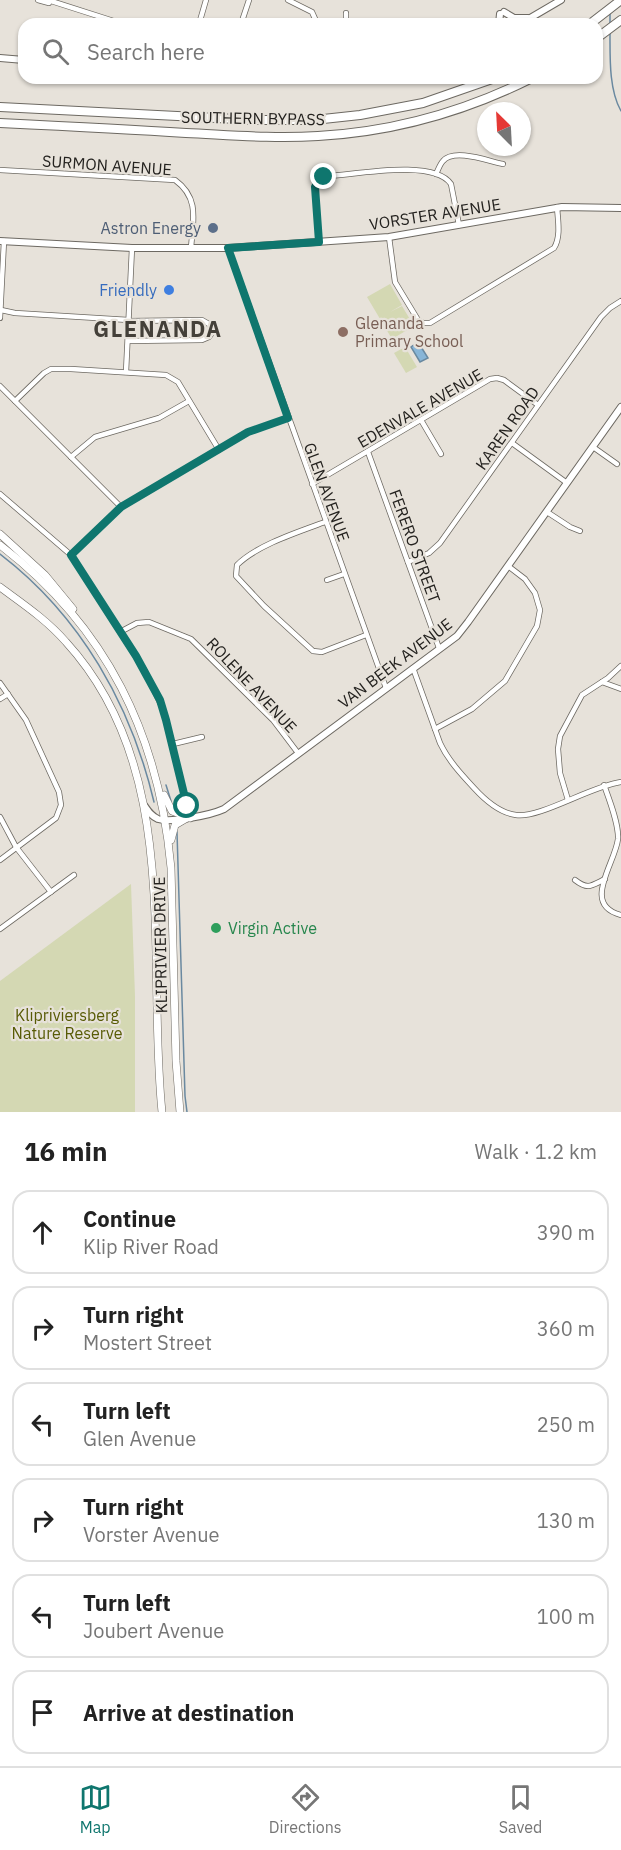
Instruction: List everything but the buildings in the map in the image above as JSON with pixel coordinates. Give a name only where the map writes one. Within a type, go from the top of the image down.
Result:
[{"type":"highway","points":[[598,18],[621,0]]},
{"type":"highway","points":[[603,34],[621,20]]},
{"type":"highway","name":"SOUTHERN BYPASS","points":[[0,107],[257,120],[314,120],[360,115],[423,103],[478,84]]},
{"type":"highway","name":"SOUTHERN BYPASS","points":[[0,123],[252,136],[318,136],[377,129],[430,117],[480,101],[518,84]]},
{"type":"main road","points":[[0,534],[54,585],[74,610],[79,622]]},
{"type":"main road","points":[[0,545],[33,572],[79,622],[99,648],[123,691],[145,739],[157,779],[170,808],[189,818]]},
{"type":"main road","points":[[0,586],[27,607]]},
{"type":"main road","points":[[0,592],[27,607]]},
{"type":"main road","name":"KLIPRIVIER DRIVE","points":[[27,607],[66,641],[96,681],[123,736],[144,806],[152,851],[157,1051],[162,1112]]},
{"type":"main road","name":"KLIPRIVIER DRIVE","points":[[157,779],[171,868],[176,1060],[180,1112]]},
{"type":"main road","points":[[169,845],[175,825],[189,818]]},
{"type":"street","points":[[38,0],[103,18]]},
{"type":"street","points":[[48,0],[60,5]]},
{"type":"street","points":[[201,18],[206,0]]},
{"type":"street","points":[[243,18],[249,0]]},
{"type":"street","points":[[288,0],[312,12],[315,18]]},
{"type":"street","points":[[526,18],[534,17],[561,0]]},
{"type":"street","points":[[538,18],[567,0]]},
{"type":"street","points":[[346,13],[346,18]]},
{"type":"street","points":[[501,18],[502,13],[515,18]]},
{"type":"street","points":[[0,58],[18,60]]},
{"type":"street","points":[[436,174],[442,161],[455,155],[503,164]]},
{"type":"street","points":[[319,242],[314,189],[315,184],[321,179],[330,176],[411,169],[445,177],[451,184],[459,225]]},
{"type":"street","name":"SURMON AVENUE","points":[[0,170],[175,180],[192,200],[191,248]]},
{"type":"street","points":[[389,237],[395,282],[418,320],[430,323],[554,248],[558,236],[557,207]]},
{"type":"street","name":"VORSTER AVENUE","points":[[2,241],[132,248],[228,248],[389,237],[557,207],[621,208]]},
{"type":"street","points":[[0,318],[2,241]]},
{"type":"street","points":[[126,372],[132,248]]},
{"type":"street","name":"GLEN AVENUE","points":[[228,248],[386,688]]},
{"type":"street","name":"KAREN ROAD","points":[[408,562],[437,547],[601,317],[621,301]]},
{"type":"street","points":[[1,310],[15,313],[129,320],[202,320],[209,324],[212,333],[207,339],[202,340],[128,341]]},
{"type":"street","points":[[15,401],[51,369],[162,374],[178,382],[219,450]]},
{"type":"street","name":"EDENVALE AVENUE","points":[[312,484],[493,378],[504,380],[538,405]]},
{"type":"street","points":[[0,386],[121,507]]},
{"type":"street","points":[[71,457],[95,437],[159,418],[189,401]]},
{"type":"street","name":"VAN BEEK AVENUE","points":[[165,820],[189,818],[224,809],[463,629],[621,407]]},
{"type":"street","points":[[71,555],[121,507],[248,432],[288,418]]},
{"type":"street","points":[[422,420],[441,454]]},
{"type":"street","points":[[512,443],[567,483]]},
{"type":"street","points":[[593,447],[617,464]]},
{"type":"street","name":"FERERO STREET","points":[[368,452],[439,648]]},
{"type":"street","points":[[0,494],[71,555],[145,671],[160,700],[187,806]]},
{"type":"street","points":[[547,512],[580,531]]},
{"type":"street","points":[[325,522],[281,538],[246,558],[237,566],[236,576],[264,606],[313,651],[322,652],[366,635]]},
{"type":"street","points":[[435,729],[472,709],[505,681],[537,626],[540,610],[535,593],[525,579],[508,566]]},
{"type":"street","points":[[327,580],[344,574]]},
{"type":"street","name":"ROLENE AVENUE","points":[[120,632],[137,623],[149,622],[191,639],[273,720],[298,753]]},
{"type":"street","points":[[568,800],[560,777],[559,741],[582,695],[621,666]]},
{"type":"street","points":[[413,668],[443,749],[478,793],[503,810],[524,816],[604,785],[621,782]]},
{"type":"street","points":[[602,682],[621,689]]},
{"type":"street","points":[[0,683],[31,730],[62,801],[56,818],[0,860]]},
{"type":"street","points":[[0,699],[8,694]]},
{"type":"street","points":[[173,744],[202,737]]},
{"type":"street","points":[[604,785],[618,839],[601,894],[606,907],[621,915]]},
{"type":"street","points":[[144,806],[155,817],[165,820]]},
{"type":"street","points":[[0,817],[16,847],[51,892]]},
{"type":"street","points":[[0,929],[74,875]]},
{"type":"street","points":[[575,880],[589,887],[606,878]]},
{"type":"green space","points":[[390,284],[402,305],[390,312],[402,306],[414,326],[392,339],[367,297]]},
{"type":"green space","points":[[405,347],[417,367],[406,373],[394,353]]},
{"type":"green space","name":"Klipriviersberg Nature Reserve","points":[[131,884],[135,996],[135,1112],[0,1112],[0,981]]},
{"type":"water","points":[[418,342],[428,358],[420,362],[411,347]]},
{"type":"waterway","points":[[610,13],[610,23]]},
{"type":"waterway","points":[[610,34],[612,84],[621,111]]},
{"type":"waterway","points":[[0,554],[29,578],[55,605],[99,665],[132,731],[154,802]]},
{"type":"waterway","points":[[166,785],[171,801]]},
{"type":"waterway","points":[[177,832],[187,1112]]},
{"type":"place","name":"Astron Energy","points":[[213,228]]},
{"type":"place","name":"Friendly","points":[[169,290]]},
{"type":"place","name":"Glenanda Primary School","points":[[343,332]]},
{"type":"place","name":"Virgin Active","points":[[216,928]]},
{"type":"district","name":"GLENANDA","points":[[158,328]]},
{"type":"route","points":[[187,806],[160,700],[136,656],[71,555],[121,507],[248,432],[288,418],[228,248],[319,242],[315,184],[324,177]]}]
